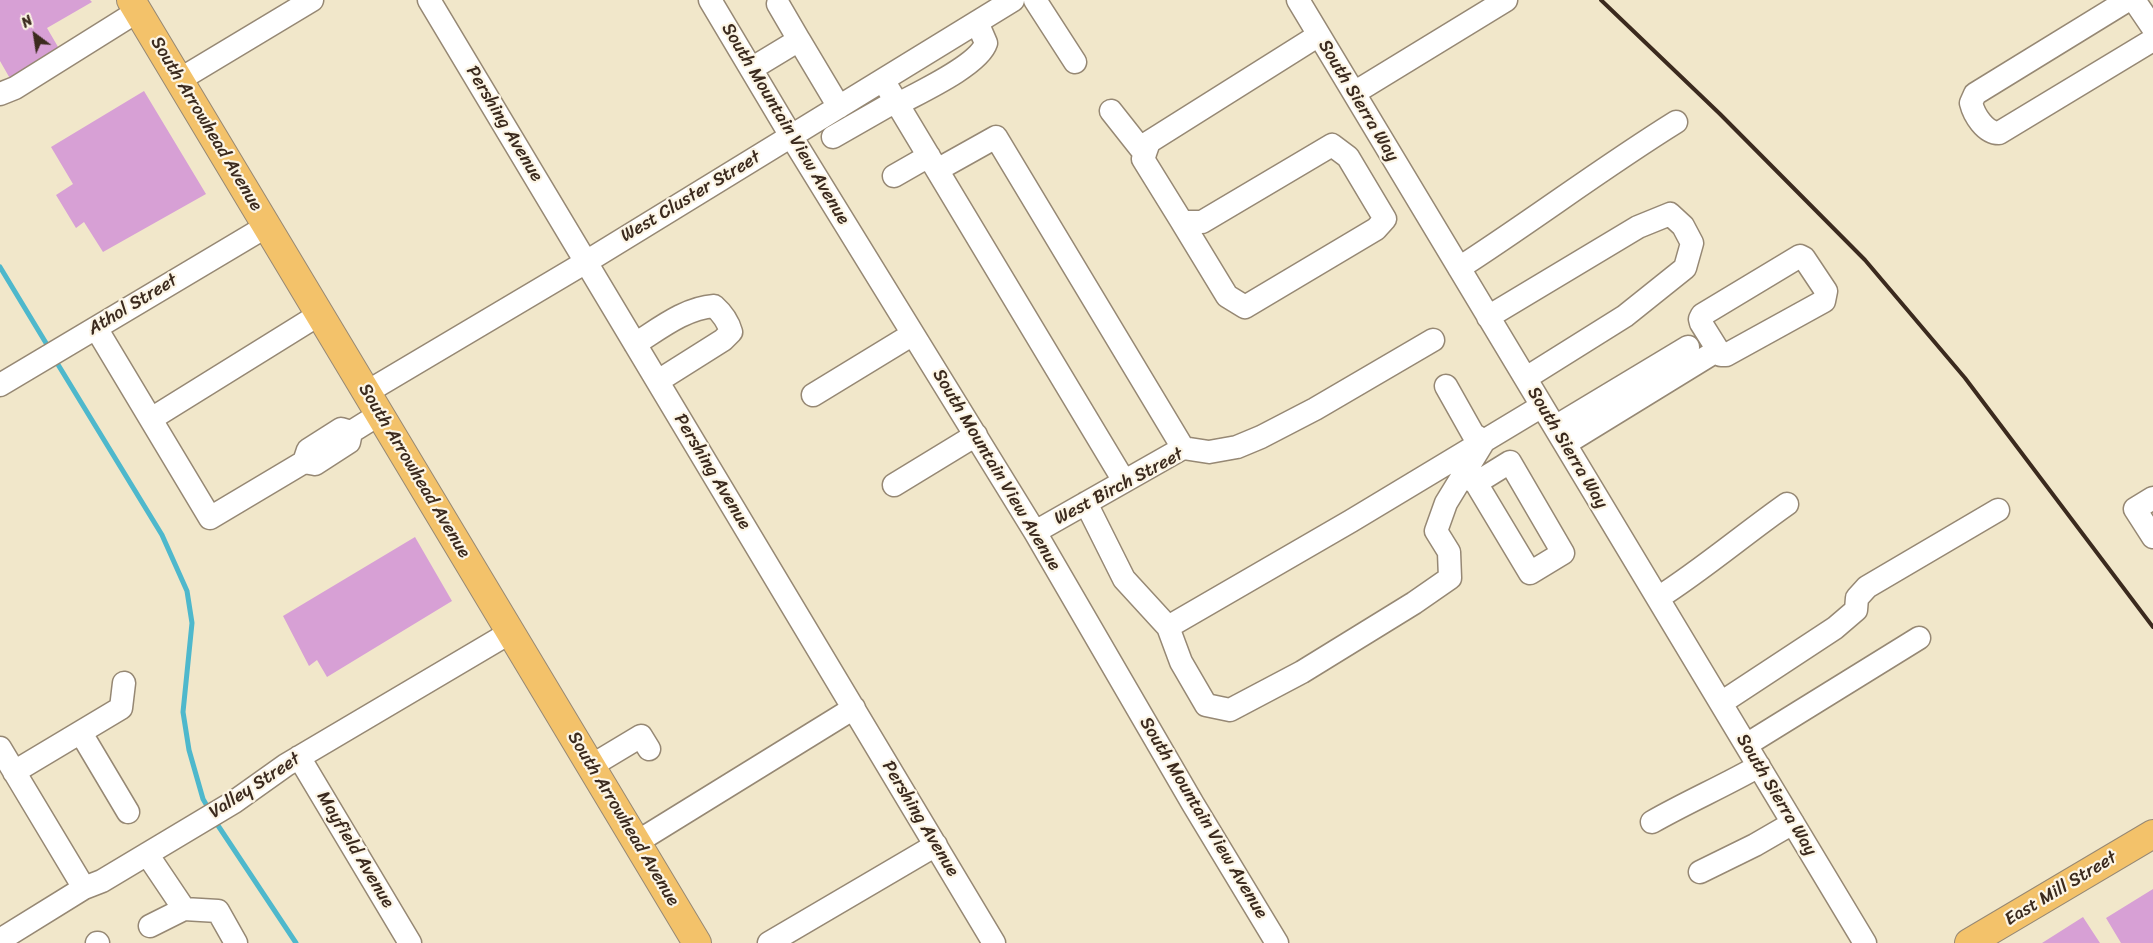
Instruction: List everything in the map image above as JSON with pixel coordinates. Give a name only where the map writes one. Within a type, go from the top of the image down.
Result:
[{"type":"main road","name":"South Arrowhead Avenue","points":[[135,6],[697,943]]},
{"type":"main road","name":"East Mill Street","points":[[1970,943],[2153,834]]},
{"type":"street","points":[[179,80],[312,0]]},
{"type":"street","name":"Pershing Avenue","points":[[429,0],[994,943]]},
{"type":"street","name":"South Mountain View Avenue","points":[[710,0],[791,136],[1035,532],[1193,804],[1277,943]]},
{"type":"street","points":[[1035,0],[1075,62]]},
{"type":"street","name":"South Sierra Way","points":[[1298,0],[1866,943]]},
{"type":"street","points":[[1354,93],[1506,0]]},
{"type":"street","points":[[2128,0],[1974,94],[1971,103],[1986,129],[1993,133],[1998,133],[2152,28],[2134,0]]},
{"type":"street","name":"West Cluster Street","points":[[151,419],[210,518],[304,462],[308,450],[341,429],[352,432],[374,403],[586,262],[977,22],[1001,3]]},
{"type":"street","points":[[778,4],[839,107]]},
{"type":"street","points":[[0,94],[15,88],[135,6]]},
{"type":"street","points":[[834,137],[966,65],[983,52],[986,42],[977,22]]},
{"type":"street","points":[[1182,222],[1202,222],[1332,145],[1348,157],[1384,219],[1376,229],[1245,308],[1228,296],[1182,222],[1143,158],[1149,142],[1319,35]]},
{"type":"street","points":[[751,69],[799,40]]},
{"type":"street","points":[[882,80],[1124,481]]},
{"type":"street","points":[[1111,111],[1145,154]]},
{"type":"street","points":[[1459,268],[1522,228],[1635,148],[1676,122]]},
{"type":"street","points":[[894,176],[933,163],[996,136],[1183,448]]},
{"type":"street","points":[[1488,317],[1638,228],[1670,214],[1683,226],[1692,243],[1686,268],[1625,316],[1526,378]]},
{"type":"street","name":"Athol Street","points":[[0,384],[267,226]]},
{"type":"street","points":[[1796,257],[1804,258],[1826,291],[1824,301],[1726,355],[1721,355],[1718,350],[1701,322],[1702,315],[1796,257]]},
{"type":"street","points":[[635,344],[687,313],[704,306],[714,306],[723,314],[728,322],[731,332],[723,340],[658,381]]},
{"type":"street","points":[[96,328],[151,419],[320,314]]},
{"type":"street","points":[[813,395],[913,334]]},
{"type":"street","name":"West Birch Street","points":[[1035,532],[1183,448],[1209,452],[1237,447],[1261,437],[1315,409],[1433,340]]},
{"type":"street","points":[[1560,435],[1688,347]]},
{"type":"street","points":[[1560,435],[1718,350]]},
{"type":"street","points":[[1446,386],[1473,434],[1484,441]]},
{"type":"street","points":[[1168,627],[1542,406]]},
{"type":"street","points":[[894,485],[976,436]]},
{"type":"street","points":[[1470,479],[1484,441]]},
{"type":"street","points":[[1086,503],[1124,579],[1168,627],[1182,662],[1206,705],[1230,710],[1302,672],[1414,603],[1450,578],[1449,552],[1436,531],[1446,503],[1470,479],[1510,462],[1563,553],[1530,573],[1470,479]]},
{"type":"street","points":[[2153,498],[2135,509],[2153,537]]},
{"type":"street","points":[[1658,598],[1684,582],[1714,557],[1787,504]]},
{"type":"street","points":[[1721,704],[1835,628],[1856,610],[1857,598],[1867,587],[1998,510]]},
{"type":"street","name":"Valley Street","points":[[0,940],[84,888],[102,881],[234,802],[299,758],[511,632]]},
{"type":"street","points":[[1746,744],[1919,638]]},
{"type":"street","points":[[14,772],[120,708],[124,683]]},
{"type":"street","points":[[636,842],[854,708]]},
{"type":"street","points":[[81,733],[128,812]]},
{"type":"street","points":[[591,766],[640,736],[649,749]]},
{"type":"street","points":[[1,751],[84,888]]},
{"type":"street","name":"Mayfield Avenue","points":[[299,758],[410,943]]},
{"type":"street","points":[[1652,822],[1759,766]]},
{"type":"street","points":[[1700,872],[1755,845],[1793,822]]},
{"type":"street","points":[[769,943],[936,845]]},
{"type":"street","points":[[147,854],[184,909]]},
{"type":"street","points":[[150,926],[184,909],[218,911],[236,943]]},
{"type":"building","points":[[0,0],[90,0],[92,2],[47,28],[61,52],[12,82],[0,61]]},
{"type":"building","points":[[144,91],[206,194],[103,252],[84,222],[76,228],[56,195],[73,184],[51,147]]},
{"type":"building","points":[[415,537],[452,601],[327,677],[317,660],[309,666],[283,616]]},
{"type":"building","points":[[2153,889],[2153,943],[2121,943],[2106,918]]},
{"type":"building","points":[[2083,917],[2100,943],[2042,943]]},
{"type":"waterway","points":[[0,267],[49,348]]},
{"type":"waterway","points":[[54,358],[162,535],[187,591],[192,623],[183,712],[189,750],[203,799],[210,811]]},
{"type":"waterway","points":[[215,821],[296,943]]},
{"type":"railway","points":[[1601,0],[1720,114],[1865,260],[1965,378],[2153,627]]}]
